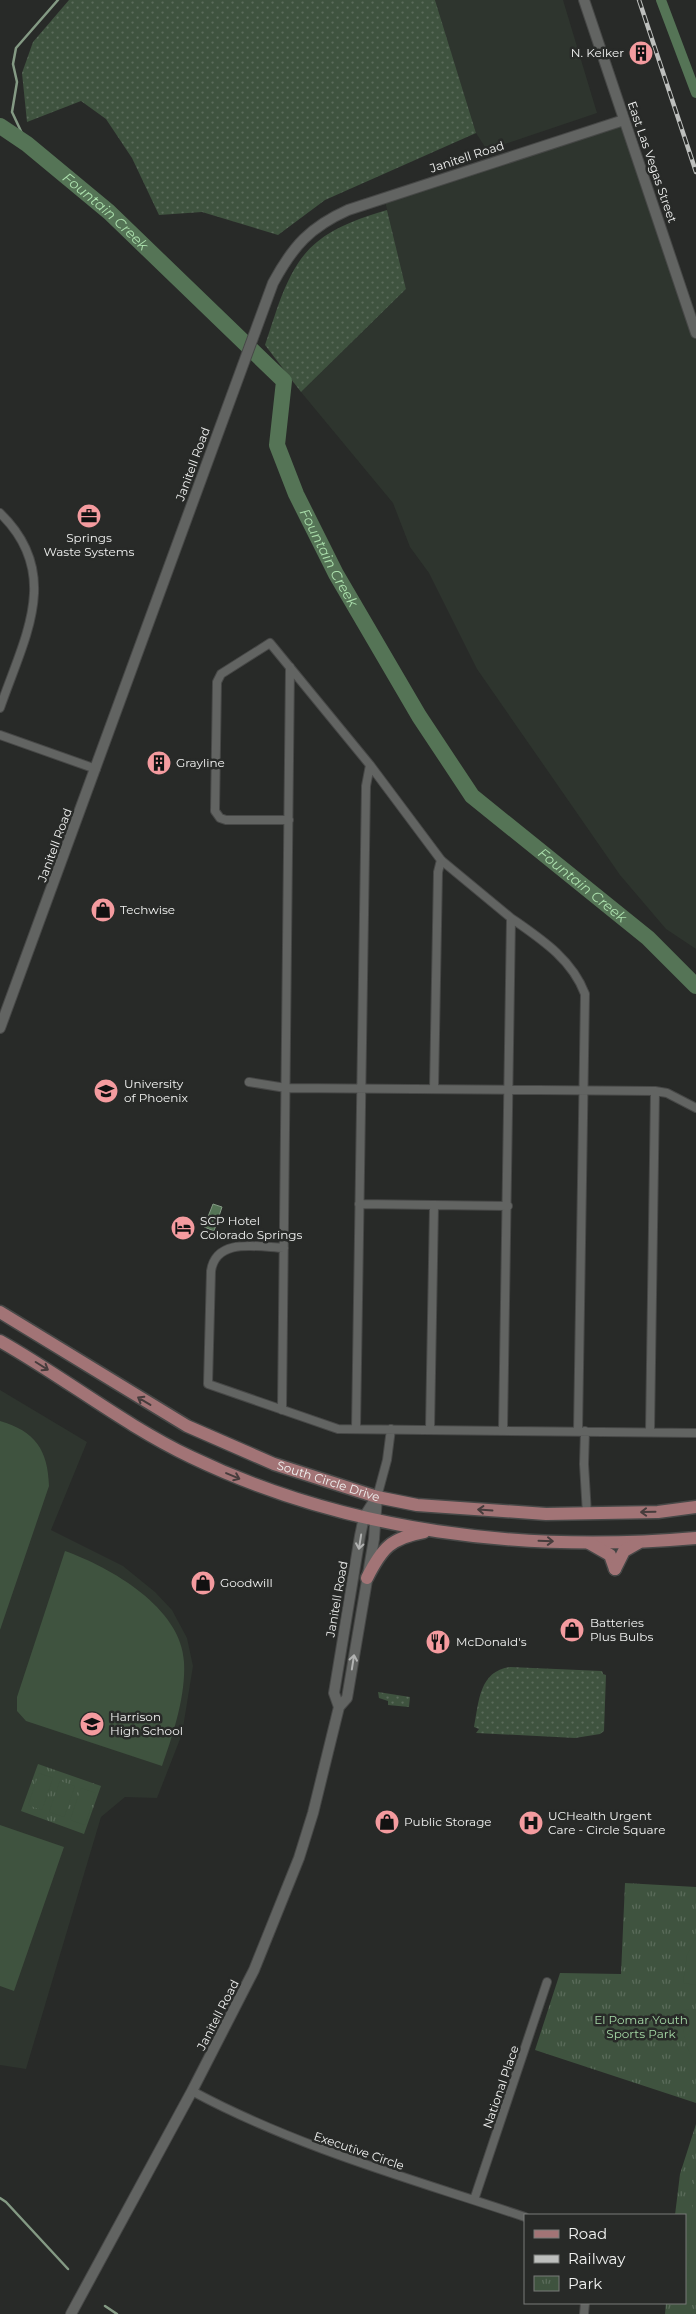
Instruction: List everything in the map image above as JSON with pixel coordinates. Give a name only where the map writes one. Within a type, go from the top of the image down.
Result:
[{"type":"main road","name":"South Circle Drive","points":[[0,1312],[187,1426],[274,1464],[377,1497],[417,1505],[546,1514],[658,1512],[696,1507]]},
{"type":"main road","name":"South Circle Drive","points":[[0,1341],[142,1430],[189,1456],[279,1493],[370,1519],[431,1531],[476,1537],[585,1541],[649,1541],[696,1538]]},
{"type":"main road","points":[[367,1578],[381,1553],[392,1542],[431,1531]]},
{"type":"main road","points":[[585,1541],[610,1555],[615,1569],[624,1551],[635,1544],[649,1541]]},
{"type":"street","name":"East Las Vegas Street","points":[[584,0],[696,333]]},
{"type":"street","name":"Janitell Road","points":[[0,1028],[274,283],[297,245],[318,225],[376,200],[624,120]]},
{"type":"street","points":[[0,512],[25,544],[30,558],[35,588],[32,613],[0,708]]},
{"type":"street","points":[[289,820],[226,820],[220,818],[214,811],[218,678],[270,643],[370,765],[441,860],[511,918],[557,952],[581,985],[585,994],[582,1431],[588,1514]]},
{"type":"street","points":[[282,1410],[290,667]]},
{"type":"street","points":[[0,735],[96,770]]},
{"type":"street","points":[[356,1429],[366,786],[370,765]]},
{"type":"street","points":[[434,1089],[438,872],[441,860]]},
{"type":"street","points":[[503,1430],[511,918]]},
{"type":"street","points":[[249,1082],[286,1088],[655,1091],[668,1093],[696,1108]]},
{"type":"street","points":[[650,1432],[655,1091]]},
{"type":"street","points":[[358,1204],[508,1206]]},
{"type":"street","points":[[430,1429],[434,1206]]},
{"type":"street","points":[[284,1248],[236,1246],[227,1248],[215,1257],[211,1271],[208,1384],[330,1428],[696,1433]]},
{"type":"street","name":"Janitell Road","points":[[339,1707],[334,1693],[370,1519],[387,1460],[391,1429]]},
{"type":"street","name":"Janitell Road","points":[[71,2314],[192,2091],[254,1970],[286,1894],[313,1813],[339,1707],[347,1698],[367,1578],[370,1519]]},
{"type":"street","name":"National Place","points":[[474,2200],[547,1982]]},
{"type":"street","name":"Executive Circle","points":[[192,2091],[236,2115],[349,2161],[524,2218]]},
{"type":"shaded area","points":[[435,0],[563,0],[597,113],[487,150],[476,133]]},
{"type":"shaded area","points":[[624,120],[696,332],[696,949],[666,929],[620,875],[477,669],[429,573],[410,547],[393,503],[301,392],[406,289],[384,197]]},
{"type":"shaded area","name":"Harrison High School","points":[[0,1390],[87,1442],[51,1530],[123,1566],[155,1592],[172,1610],[187,1638],[193,1666],[182,1734],[157,1798],[125,1797],[101,1817],[26,2069],[0,2065]]},
{"type":"green space","points":[[69,0],[435,0],[476,133],[325,200],[278,235],[202,212],[159,215],[132,158],[106,119],[81,101],[27,122],[22,73],[33,42]]},
{"type":"green space","points":[[387,210],[406,289],[301,392],[265,345],[284,290],[298,263],[324,236],[350,223]]},
{"type":"green space","points":[[0,1421],[12,1425],[31,1436],[42,1452],[46,1462],[49,1486],[0,1630]]},
{"type":"green space","points":[[65,1551],[102,1568],[141,1592],[171,1624],[180,1642],[184,1662],[183,1688],[174,1728],[162,1766],[26,1721],[17,1711],[17,1697]]},
{"type":"green space","points":[[510,1667],[602,1671],[606,1675],[604,1731],[600,1734],[575,1738],[476,1733],[479,1729],[474,1727],[477,1708],[486,1681],[500,1670]]},
{"type":"green space","points":[[378,1692],[410,1697],[409,1707],[388,1705],[388,1701],[379,1698]]},
{"type":"green space","points":[[38,1764],[101,1786],[84,1834],[21,1811]]},
{"type":"green space","points":[[39,1773],[53,1778],[42,1810],[28,1805]]},
{"type":"green space","points":[[60,1781],[75,1786],[64,1817],[49,1812]]},
{"type":"green space","points":[[81,1788],[96,1793],[85,1825],[70,1820]]},
{"type":"green space","points":[[0,1825],[64,1847],[14,1991],[0,1986]]},
{"type":"green space","name":"El Pomar Youth Sports Park","points":[[625,1883],[696,1887],[696,2103],[535,2050],[560,1973],[621,1974]]},
{"type":"green space","points":[[696,1937],[696,1985],[683,1983],[687,1955]]},
{"type":"green space","points":[[696,2009],[696,2064],[687,2045],[683,2024],[684,2010]]},
{"type":"green space","points":[[696,2124],[696,2314],[665,2314],[666,2304],[686,2304],[686,2214],[675,2214],[680,2174]]},
{"type":"green space","points":[[696,2164],[696,2305],[685,2304]]},
{"type":"water","points":[[213,1204],[222,1207],[214,1231],[204,1227]]},
{"type":"waterway","points":[[27,144],[12,112],[17,82],[13,64],[16,48],[58,0]]},
{"type":"waterway","points":[[661,0],[696,93]]},
{"type":"waterway","name":"Fountain Creek","points":[[0,126],[27,144],[109,212],[284,381],[277,445],[296,494],[336,574],[419,716],[472,796],[648,938],[696,986]]},
{"type":"waterway","points":[[0,2198],[6,2202],[68,2269]]},
{"type":"waterway","points":[[105,2306],[117,2314]]},
{"type":"railway","points":[[639,0],[696,172]]},
{"type":"place","name":"N. Kelker","points":[[641,53]]},
{"type":"place","name":"Springs Waste Systems","points":[[89,516]]},
{"type":"place","name":"Grayline","points":[[159,763]]},
{"type":"place","name":"Techwise","points":[[103,910]]},
{"type":"place","name":"University of Phoenix","points":[[106,1091]]},
{"type":"place","name":"SCP Hotel Colorado Springs","points":[[183,1228]]},
{"type":"place","name":"Goodwill","points":[[203,1583]]},
{"type":"place","name":"Batteries Plus Bulbs","points":[[572,1630]]},
{"type":"place","name":"McDonald's","points":[[438,1642]]},
{"type":"place","name":"Harrison High School","points":[[92,1724]]},
{"type":"place","name":"Public Storage","points":[[387,1822]]},
{"type":"place","name":"UCHealth Urgent Care - Circle Square","points":[[531,1823]]}]
